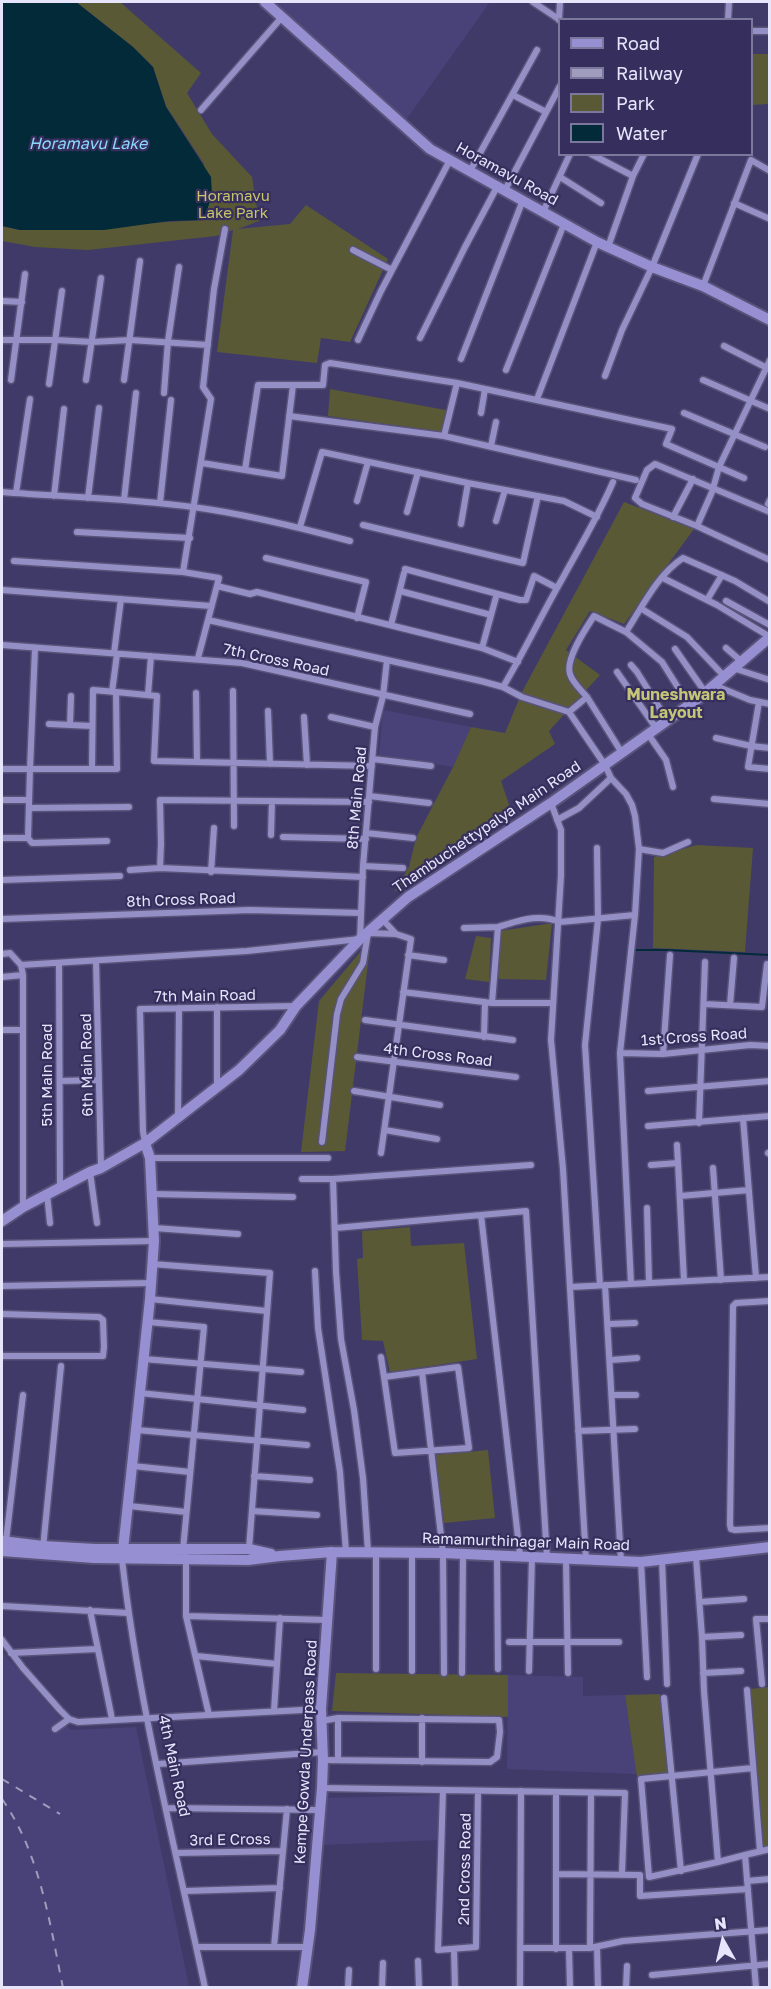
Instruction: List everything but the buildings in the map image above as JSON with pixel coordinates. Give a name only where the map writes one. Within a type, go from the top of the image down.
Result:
[{"type":"main road","name":"Horamavu Road","points":[[265,2],[430,149],[597,242],[652,267],[703,286],[770,320]]},
{"type":"main road","name":"Thambuchettypalya Main Road","points":[[5,1216],[145,1143],[239,1070],[280,1030],[296,1006],[364,936],[408,897],[551,803],[689,705],[769,637]]},
{"type":"main road","points":[[124,1554],[148,1322],[154,1240],[150,1158],[145,1143]]},
{"type":"main road","name":"Ramamurthinagar Main Road","points":[[3,1544],[42,1550],[124,1554],[184,1554],[249,1549],[280,1556]]},
{"type":"main road","name":"Ramamurthinagar Main Road","points":[[184,1554],[248,1560],[332,1552],[443,1552],[641,1562],[770,1547]]},
{"type":"main road","name":"Kempe Gowda Underpass Road","points":[[302,1988],[308,1947],[322,1788],[321,1709],[332,1552]]},
{"type":"street","points":[[533,2],[558,19]]},
{"type":"street","points":[[559,18],[560,2]]},
{"type":"street","points":[[728,18],[729,2]]},
{"type":"street","points":[[201,110],[282,17]]},
{"type":"street","points":[[753,31],[770,31]]},
{"type":"street","points":[[470,171],[537,50]]},
{"type":"street","points":[[420,338],[465,247],[558,90]]},
{"type":"street","points":[[513,95],[546,112]]},
{"type":"street","points":[[543,212],[569,156]]},
{"type":"street","points":[[595,156],[633,176]]},
{"type":"street","points":[[608,247],[633,176],[643,156]]},
{"type":"street","points":[[605,376],[622,330],[652,267],[697,156]]},
{"type":"street","points":[[746,156],[770,171]]},
{"type":"street","points":[[358,340],[450,160]]},
{"type":"street","points":[[703,286],[751,160]]},
{"type":"street","points":[[560,177],[601,203]]},
{"type":"street","points":[[461,359],[523,200]]},
{"type":"street","points":[[734,203],[770,219]]},
{"type":"street","points":[[506,370],[564,224]]},
{"type":"street","points":[[183,572],[211,399],[203,387],[214,289],[225,230]]},
{"type":"street","points":[[537,399],[597,242]]},
{"type":"street","points":[[353,250],[392,270]]},
{"type":"street","points":[[124,380],[140,261]]},
{"type":"street","points":[[164,393],[178,267]]},
{"type":"street","points":[[11,380],[25,274]]},
{"type":"street","points":[[86,380],[101,278]]},
{"type":"street","points":[[49,384],[62,291]]},
{"type":"street","points":[[2,302],[22,302]]},
{"type":"street","points":[[2,340],[92,342],[130,340],[208,345]]},
{"type":"street","points":[[724,346],[768,368]]},
{"type":"street","points":[[697,526],[714,488],[719,467],[770,360]]},
{"type":"street","points":[[245,470],[258,385],[322,385],[323,370],[325,365],[330,363],[457,383],[672,429],[666,444],[744,478]]},
{"type":"street","points":[[704,380],[770,409]]},
{"type":"street","points":[[444,436],[457,383]]},
{"type":"street","points":[[202,463],[282,476],[293,385]]},
{"type":"street","points":[[481,413],[485,389]]},
{"type":"street","points":[[124,500],[136,393]]},
{"type":"street","points":[[16,493],[30,399]]},
{"type":"street","points":[[160,503],[171,400]]},
{"type":"street","points":[[88,498],[99,408]]},
{"type":"street","points":[[54,496],[64,409]]},
{"type":"street","points":[[684,413],[765,447]]},
{"type":"street","points":[[289,416],[444,436],[636,480]]},
{"type":"street","points":[[491,446],[496,422]]},
{"type":"street","points":[[300,527],[322,452],[564,501],[597,518]]},
{"type":"street","points":[[357,501],[368,462]]},
{"type":"street","points":[[770,512],[658,464],[652,465],[647,470],[636,494],[636,500],[770,560]]},
{"type":"street","points":[[407,512],[418,472]]},
{"type":"street","points":[[674,516],[693,479]]},
{"type":"street","points":[[461,524],[468,483]]},
{"type":"street","points":[[503,687],[597,518],[613,483]]},
{"type":"street","points":[[496,521],[505,490]]},
{"type":"street","points":[[2,492],[195,507],[300,527],[350,541]]},
{"type":"street","points":[[363,525],[523,562],[537,496]]},
{"type":"street","points":[[76,532],[190,538]]},
{"type":"street","points":[[266,558],[366,582],[357,618]]},
{"type":"street","points":[[626,632],[673,564],[683,558],[735,580],[770,602]]},
{"type":"street","points":[[14,561],[183,572],[219,578],[198,658]]},
{"type":"street","points":[[392,626],[405,571],[520,600],[526,600],[534,576],[557,588]]},
{"type":"street","points":[[707,600],[722,575]]},
{"type":"street","points":[[663,578],[707,600],[769,637]]},
{"type":"street","points":[[217,586],[250,594],[256,592],[482,648],[518,662]]},
{"type":"street","points":[[2,590],[211,606]]},
{"type":"street","points":[[400,591],[491,615]]},
{"type":"street","points":[[482,648],[496,597]]},
{"type":"street","points":[[2,769],[117,769],[114,692],[115,653],[121,599]]},
{"type":"street","points":[[726,601],[770,625]]},
{"type":"street","points":[[642,609],[687,636],[724,676]]},
{"type":"street","points":[[622,753],[570,675],[569,670],[578,642],[594,616],[626,632],[662,662],[689,705]]},
{"type":"street","points":[[208,620],[503,687],[522,697],[569,712],[605,765],[611,778],[626,794],[635,816],[639,849],[635,915],[620,1053],[631,1284]]},
{"type":"street","name":"7th Cross Road","points":[[2,645],[242,663],[470,714]]},
{"type":"street","points":[[35,648],[28,838],[32,843],[107,841]]},
{"type":"street","points":[[726,648],[737,665],[770,680]]},
{"type":"street","points":[[675,649],[710,689],[770,704]]},
{"type":"street","points":[[148,695],[151,656]]},
{"type":"street","name":"8th Main Road","points":[[322,1142],[337,1014],[341,999],[363,963],[364,936],[361,913],[363,866],[375,727],[383,696],[387,660]]},
{"type":"street","points":[[631,665],[667,720]]},
{"type":"street","points":[[617,672],[652,731],[666,760],[673,787]]},
{"type":"street","points":[[92,769],[93,690],[157,696],[154,762],[307,765],[373,762],[431,766]]},
{"type":"street","points":[[232,691],[234,826]]},
{"type":"street","points":[[196,693],[197,762]]},
{"type":"street","points":[[70,725],[71,696]]},
{"type":"street","points":[[569,712],[587,698]]},
{"type":"street","points":[[759,702],[748,767],[770,769]]},
{"type":"street","points":[[268,711],[270,764]]},
{"type":"street","points":[[304,717],[307,765]]},
{"type":"street","points":[[331,717],[375,727]]},
{"type":"street","points":[[49,724],[92,726]]},
{"type":"street","points":[[717,738],[770,748]]},
{"type":"street","points":[[557,820],[579,808],[611,778]]},
{"type":"street","points":[[160,868],[160,800],[369,799],[429,803]]},
{"type":"street","points":[[714,799],[770,804]]},
{"type":"street","points":[[2,800],[29,800]]},
{"type":"street","points":[[271,835],[272,801]]},
{"type":"street","points":[[551,803],[561,830],[560,922],[551,1040],[563,1169],[586,1560]]},
{"type":"street","points":[[29,808],[129,807]]},
{"type":"street","points":[[211,872],[214,828]]},
{"type":"street","points":[[283,837],[413,838]]},
{"type":"street","points":[[2,838],[28,838]]},
{"type":"street","points":[[639,849],[663,853],[688,842]]},
{"type":"street","points":[[597,848],[598,919],[585,1045],[602,1285],[609,1324],[621,1561]]},
{"type":"street","points":[[363,866],[403,868]]},
{"type":"street","points":[[130,870],[160,868],[363,877]]},
{"type":"street","points":[[2,880],[120,876]]},
{"type":"street","name":"8th Cross Road","points":[[2,919],[250,910],[361,913]]},
{"type":"street","points":[[465,928],[498,927],[531,918],[550,918],[560,922],[635,915]]},
{"type":"street","points":[[382,920],[396,934]]},
{"type":"street","points":[[484,1037],[498,927]]},
{"type":"street","points":[[21,965],[247,951],[364,936],[396,934],[411,939],[381,1153]]},
{"type":"street","points":[[2,954],[10,953],[21,965],[23,975],[22,1207]]},
{"type":"street","points":[[408,955],[444,960]]},
{"type":"street","points":[[663,1054],[670,955]]},
{"type":"street","points":[[730,1005],[734,958]]},
{"type":"street","name":"6th Main Road","points":[[96,961],[99,1080],[97,1223]]},
{"type":"street","points":[[699,1123],[705,962]]},
{"type":"street","name":"5th Main Road","points":[[59,963],[60,1188]]},
{"type":"street","points":[[704,1004],[762,1007],[767,964]]},
{"type":"street","points":[[2,977],[23,975]]},
{"type":"street","points":[[403,992],[488,1003],[553,1003]]},
{"type":"street","name":"7th Main Road","points":[[145,1143],[140,1009],[296,1006]]},
{"type":"street","points":[[217,1007],[217,1086]]},
{"type":"street","points":[[178,1116],[179,1008]]},
{"type":"street","points":[[364,1020],[513,1040]]},
{"type":"street","points":[[2,1030],[23,1030]]},
{"type":"street","name":"1st Cross Road","points":[[620,1053],[663,1054],[750,1045],[770,1046]]},
{"type":"street","name":"4th Cross Road","points":[[357,1057],[516,1077]]},
{"type":"street","points":[[60,1081],[99,1080]]},
{"type":"street","points":[[648,1091],[770,1081]]},
{"type":"street","points":[[354,1091],[441,1105]]},
{"type":"street","points":[[648,1126],[770,1116]]},
{"type":"street","points":[[743,1118],[756,1278]]},
{"type":"street","points":[[385,1130],[437,1139]]},
{"type":"street","points":[[677,1145],[684,1281]]},
{"type":"street","points":[[150,1158],[328,1158]]},
{"type":"street","points":[[651,1164],[678,1163]]},
{"type":"street","points":[[302,1179],[333,1179],[531,1165]]},
{"type":"street","points":[[713,1168],[721,1280]]},
{"type":"street","points":[[333,1179],[341,1339],[354,1410],[372,1552],[376,1669]]},
{"type":"street","points":[[680,1196],[749,1190]]},
{"type":"street","points":[[47,1194],[50,1222]]},
{"type":"street","points":[[153,1194],[293,1197]]},
{"type":"street","points":[[648,1208],[649,1283]]},
{"type":"street","points":[[335,1228],[526,1210],[547,1558]]},
{"type":"street","points":[[481,1215],[520,1555]]},
{"type":"street","points":[[154,1228],[238,1234]]},
{"type":"street","points":[[2,1244],[154,1240]]},
{"type":"street","points":[[152,1264],[270,1273],[249,1549]]},
{"type":"street","points":[[315,1271],[318,1328],[334,1424],[346,1552]]},
{"type":"street","points":[[570,1287],[770,1277]]},
{"type":"street","points":[[2,1286],[151,1283]]},
{"type":"street","points":[[150,1299],[267,1311]]},
{"type":"street","points":[[769,1529],[731,1529],[730,1409],[733,1306],[736,1303],[770,1301]]},
{"type":"street","points":[[2,1314],[99,1317],[102,1320],[104,1347],[102,1356],[2,1356]]},
{"type":"street","points":[[148,1322],[204,1327],[184,1554],[186,1616],[209,1715]]},
{"type":"street","points":[[609,1324],[635,1323]]},
{"type":"street","points":[[381,1357],[395,1454],[469,1449],[458,1367],[384,1377]]},
{"type":"street","points":[[611,1360],[637,1358]]},
{"type":"street","points":[[144,1359],[301,1372]]},
{"type":"street","points":[[42,1550],[61,1366]]},
{"type":"street","points":[[422,1372],[443,1552],[444,1674]]},
{"type":"street","points":[[140,1393],[303,1410]]},
{"type":"street","points":[[3,1544],[23,1395]]},
{"type":"street","points":[[612,1395],[636,1395]]},
{"type":"street","points":[[578,1431],[635,1429]]},
{"type":"street","points":[[137,1430],[307,1445]]},
{"type":"street","points":[[133,1466],[190,1472]]},
{"type":"street","points":[[254,1476],[310,1480]]},
{"type":"street","points":[[129,1506],[186,1512]]},
{"type":"street","points":[[252,1511],[317,1515]]},
{"type":"street","points":[[412,1552],[412,1671]]},
{"type":"street","name":"4th Main Road","points":[[124,1554],[128,1613],[205,1988]]},
{"type":"street","points":[[462,1672],[464,1554]]},
{"type":"street","points":[[498,1555],[498,1669]]},
{"type":"street","points":[[529,1671],[532,1556]]},
{"type":"street","points":[[696,1557],[718,1862]]},
{"type":"street","points":[[566,1559],[568,1673]]},
{"type":"street","points":[[662,1560],[667,1684]]},
{"type":"street","points":[[641,1562],[646,1677]]},
{"type":"street","points":[[700,1602],[744,1599]]},
{"type":"street","points":[[2,1606],[128,1613]]},
{"type":"street","points":[[90,1610],[112,1719]]},
{"type":"street","points":[[186,1616],[327,1620]]},
{"type":"street","points":[[274,1712],[280,1618]]},
{"type":"street","points":[[762,1684],[756,1620],[770,1619]]},
{"type":"street","points":[[702,1637],[741,1635]]},
{"type":"street","points":[[2,1640],[69,1719],[78,1722],[321,1709]]},
{"type":"street","points":[[509,1642],[620,1642]]},
{"type":"street","points":[[11,1653],[97,1649]]},
{"type":"street","points":[[196,1656],[277,1664]]},
{"type":"street","points":[[704,1673],[741,1671]]},
{"type":"street","points":[[747,1690],[760,1851]]},
{"type":"street","points":[[664,1698],[681,1871]]},
{"type":"street","points":[[158,1764],[323,1756],[338,1760],[490,1762],[497,1756],[500,1732],[499,1720],[330,1718],[321,1722]]},
{"type":"street","points":[[338,1718],[338,1760]]},
{"type":"street","points":[[55,1729],[69,1719]]},
{"type":"street","points":[[422,1719],[422,1762]]},
{"type":"street","points":[[753,1768],[641,1779],[649,1877],[770,1849]]},
{"type":"street","points":[[322,1788],[625,1793],[622,1874]]},
{"type":"street","points":[[443,1790],[438,1950],[454,1949],[455,1988]]},
{"type":"street","name":"2nd Cross Road","points":[[454,1949],[476,1947],[478,1791]]},
{"type":"street","points":[[520,1988],[521,1791]]},
{"type":"street","points":[[556,1792],[556,1949]]},
{"type":"street","points":[[591,1793],[590,1874],[593,1947],[598,1988]]},
{"type":"street","points":[[167,1808],[319,1810]]},
{"type":"street","points":[[274,1947],[287,1809]]},
{"type":"street","name":"3rd E Cross","points":[[177,1853],[283,1851]]},
{"type":"street","points":[[745,1855],[756,1988]]},
{"type":"street","points":[[556,1874],[640,1875],[640,1896],[748,1889]]},
{"type":"street","points":[[747,1881],[770,1879]]},
{"type":"street","points":[[185,1891],[280,1888]]},
{"type":"street","points":[[521,1948],[569,1949],[623,1941],[770,1929]]},
{"type":"street","points":[[197,1947],[308,1947]]},
{"type":"street","points":[[569,1949],[570,1988]]},
{"type":"street","points":[[418,1961],[419,1988]]},
{"type":"street","points":[[382,1988],[383,1963]]},
{"type":"street","points":[[652,1975],[770,1964]]},
{"type":"street","points":[[626,1988],[627,1966]]},
{"type":"street","points":[[348,1988],[349,1970]]},
{"type":"shaded area","points":[[274,2],[490,2],[406,120]]},
{"type":"shaded area","points":[[383,710],[471,727],[453,767],[379,755]]},
{"type":"shaded area","points":[[2,1651],[71,1730],[136,1727],[189,1987],[2,1987]]},
{"type":"shaded area","points":[[508,1675],[583,1677],[583,1696],[625,1695],[637,1774],[507,1769]]},
{"type":"shaded area","points":[[438,1795],[438,1840],[323,1845],[328,1798]]},
{"type":"green space","name":"Horamavu Lake Park","points":[[76,2],[120,2],[201,73],[187,93],[212,134],[252,177],[259,221],[238,229],[290,224],[306,205],[388,259],[350,342],[321,338],[317,363],[217,352],[233,230],[216,236],[88,250],[35,247],[2,241],[2,226],[20,230],[204,220],[204,164],[166,106],[153,67],[133,47]]},
{"type":"green space","points":[[753,54],[769,54],[769,104],[753,105]]},
{"type":"green space","points":[[330,389],[446,410],[442,432],[328,416]]},
{"type":"green space","points":[[624,502],[694,529],[624,624],[590,611],[566,650],[600,675],[549,731],[555,744],[501,781],[513,816],[394,892],[409,867],[416,838],[471,727],[505,733],[522,692]]},
{"type":"green space","points":[[697,845],[753,848],[745,952],[653,948],[654,857]]},
{"type":"green space","points":[[552,923],[546,980],[497,979],[500,931]]},
{"type":"green space","points":[[476,936],[491,938],[489,982],[465,979]]},
{"type":"green space","points":[[371,939],[345,1151],[301,1152],[319,1001]]},
{"type":"green space","points":[[410,1227],[411,1246],[464,1243],[477,1359],[390,1372],[383,1341],[362,1340],[357,1259],[363,1258],[362,1231]]},
{"type":"green space","points":[[488,1450],[495,1518],[444,1523],[435,1455]]},
{"type":"green space","points":[[336,1673],[508,1675],[508,1717],[332,1711]]},
{"type":"green space","points":[[769,1687],[770,1846],[764,1847],[750,1689]]},
{"type":"green space","points":[[660,1694],[669,1774],[637,1777],[625,1695]]},
{"type":"water","name":"Horamavu Lake","points":[[2,2],[76,2],[133,47],[153,67],[166,107],[211,177],[212,195],[204,220],[169,221],[104,230],[20,230],[2,226]]},
{"type":"waterway","points":[[633,950],[770,955]]},
{"type":"railway","points":[[2,1779],[60,1814]]},
{"type":"railway","points":[[2,1799],[26,1842],[35,1866],[48,1914],[63,1988]]},
{"type":"district","name":"Muneshwara Layout","points":[[676,704]]}]
